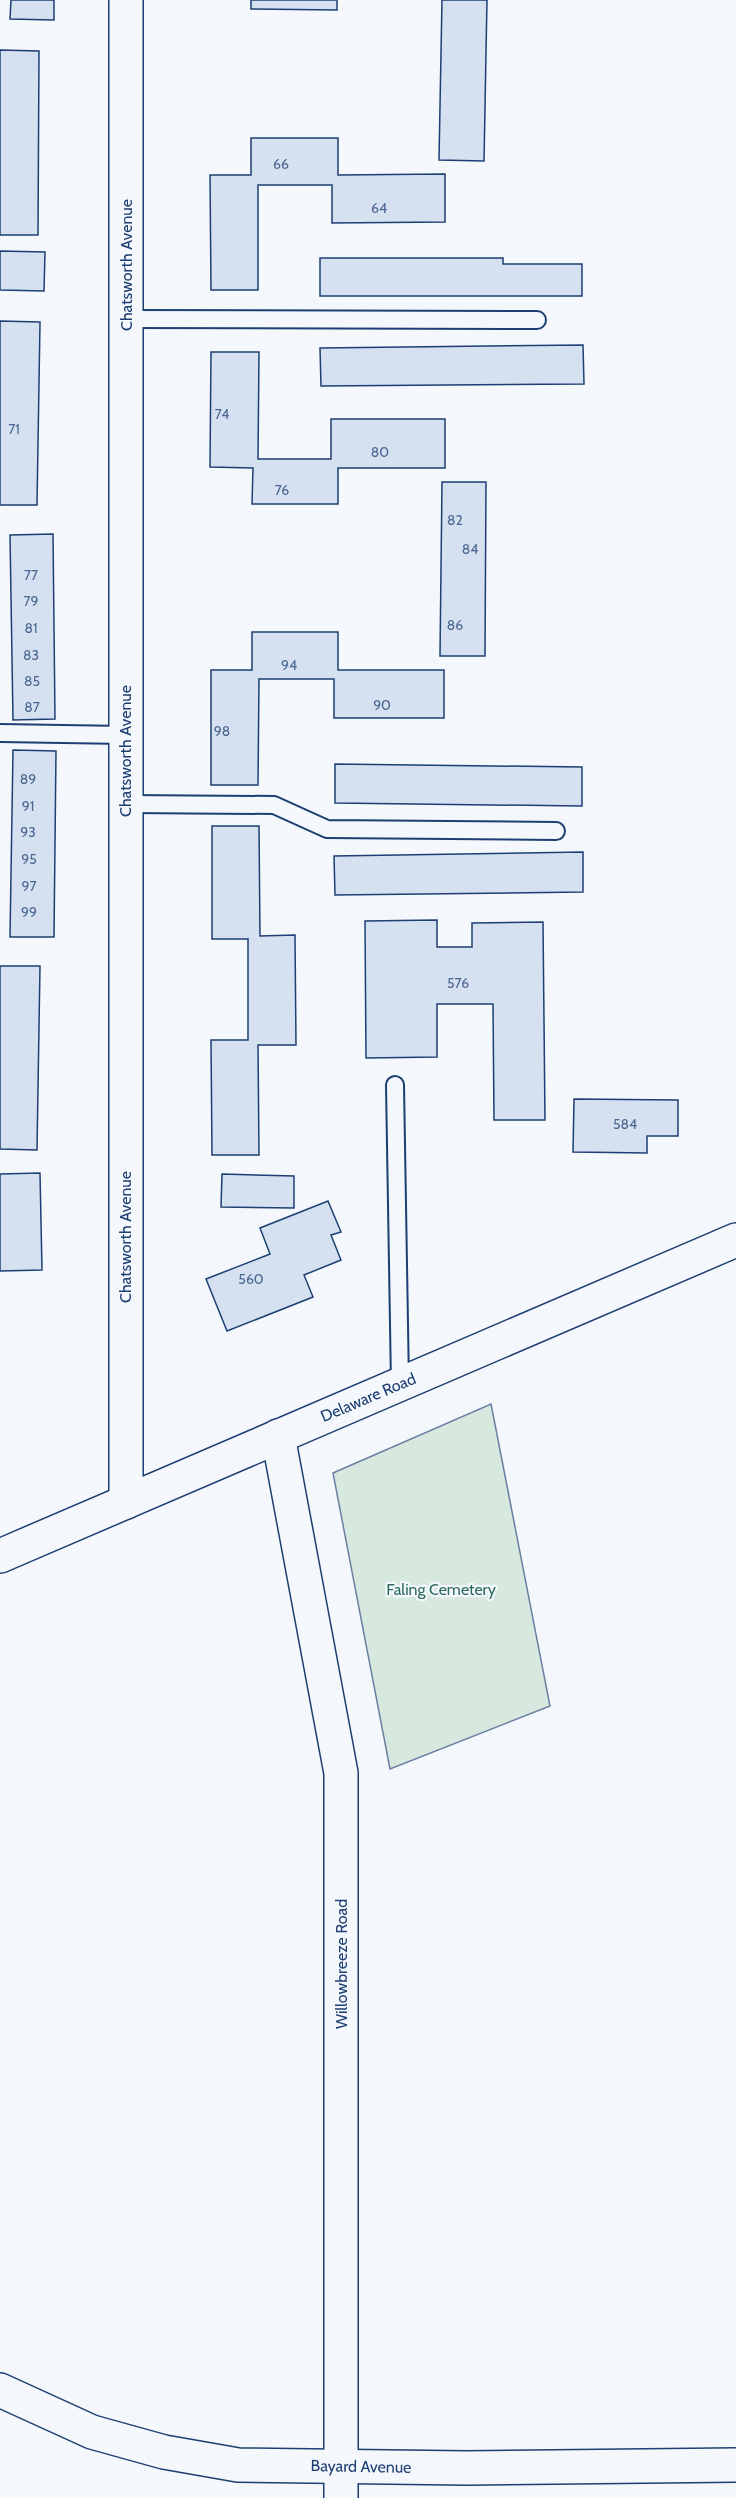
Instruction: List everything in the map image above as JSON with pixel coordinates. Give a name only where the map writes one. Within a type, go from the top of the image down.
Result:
[{"type":"street","name":"Chatsworth Avenue","points":[[126,0],[126,1502]]},
{"type":"street","name":"Delaware Road","points":[[0,1556],[736,1240]]},
{"type":"street","name":"Willowbreeze Road","points":[[278,1436],[341,1773],[341,2498]]},
{"type":"street","name":"Bayard Avenue","points":[[0,2390],[92,2432],[164,2452],[238,2465],[466,2468],[736,2465]]},
{"type":"lane","points":[[126,319],[537,320]]},
{"type":"lane","points":[[0,734],[125,735]]},
{"type":"lane","points":[[125,804],[274,805],[327,829],[556,831]]},
{"type":"lane","points":[[395,1085],[400,1383]]},
{"type":"green space","name":"Faling Cemetery","points":[[491,1404],[550,1706],[390,1769],[333,1473]]},
{"type":"building","points":[[11,0],[54,0],[54,20],[10,19]]},
{"type":"building","points":[[251,0],[337,0],[337,10],[251,9]]},
{"type":"building","points":[[442,0],[487,0],[484,161],[439,160]]},
{"type":"building","points":[[0,50],[39,51],[38,235],[0,235]]},
{"type":"building","points":[[251,138],[338,138],[338,175],[445,174],[445,222],[332,223],[332,185],[258,185],[258,290],[211,290],[210,175],[251,175]]},
{"type":"building","points":[[0,251],[45,252],[44,291],[0,290]]},
{"type":"building","points":[[320,258],[503,258],[503,264],[582,264],[582,296],[320,296]]},
{"type":"building","points":[[0,321],[40,322],[37,505],[0,505]]},
{"type":"building","points":[[583,345],[584,384],[321,386],[320,348]]},
{"type":"building","points":[[211,352],[259,352],[258,459],[331,459],[331,419],[445,419],[445,468],[338,468],[338,504],[252,504],[253,468],[210,467]]},
{"type":"building","points":[[442,482],[486,482],[485,656],[440,656]]},
{"type":"building","points":[[53,534],[55,719],[13,720],[10,535]]},
{"type":"building","points":[[252,632],[338,632],[338,670],[444,670],[444,718],[334,718],[334,679],[259,679],[258,785],[211,785],[211,670],[252,670]]},
{"type":"building","points":[[13,750],[56,751],[54,937],[10,937]]},
{"type":"building","points":[[335,764],[582,767],[582,806],[335,803]]},
{"type":"building","points":[[212,826],[259,826],[260,936],[295,935],[296,1045],[258,1045],[259,1155],[212,1155],[211,1040],[248,1040],[248,939],[212,939]]},
{"type":"building","points":[[583,852],[583,892],[335,895],[334,856]]},
{"type":"building","points":[[437,920],[437,947],[472,947],[472,923],[543,922],[545,1120],[494,1120],[493,1004],[437,1004],[437,1057],[366,1058],[365,921]]},
{"type":"building","points":[[0,966],[40,966],[37,1150],[0,1149]]},
{"type":"building","points":[[574,1099],[678,1100],[678,1136],[647,1136],[647,1153],[573,1152]]},
{"type":"building","points":[[40,1173],[42,1270],[0,1271],[0,1174]]},
{"type":"building","points":[[222,1174],[294,1176],[294,1208],[221,1207]]},
{"type":"building","points":[[328,1201],[341,1232],[331,1235],[341,1260],[304,1275],[313,1297],[227,1331],[206,1279],[270,1254],[260,1228]]}]
